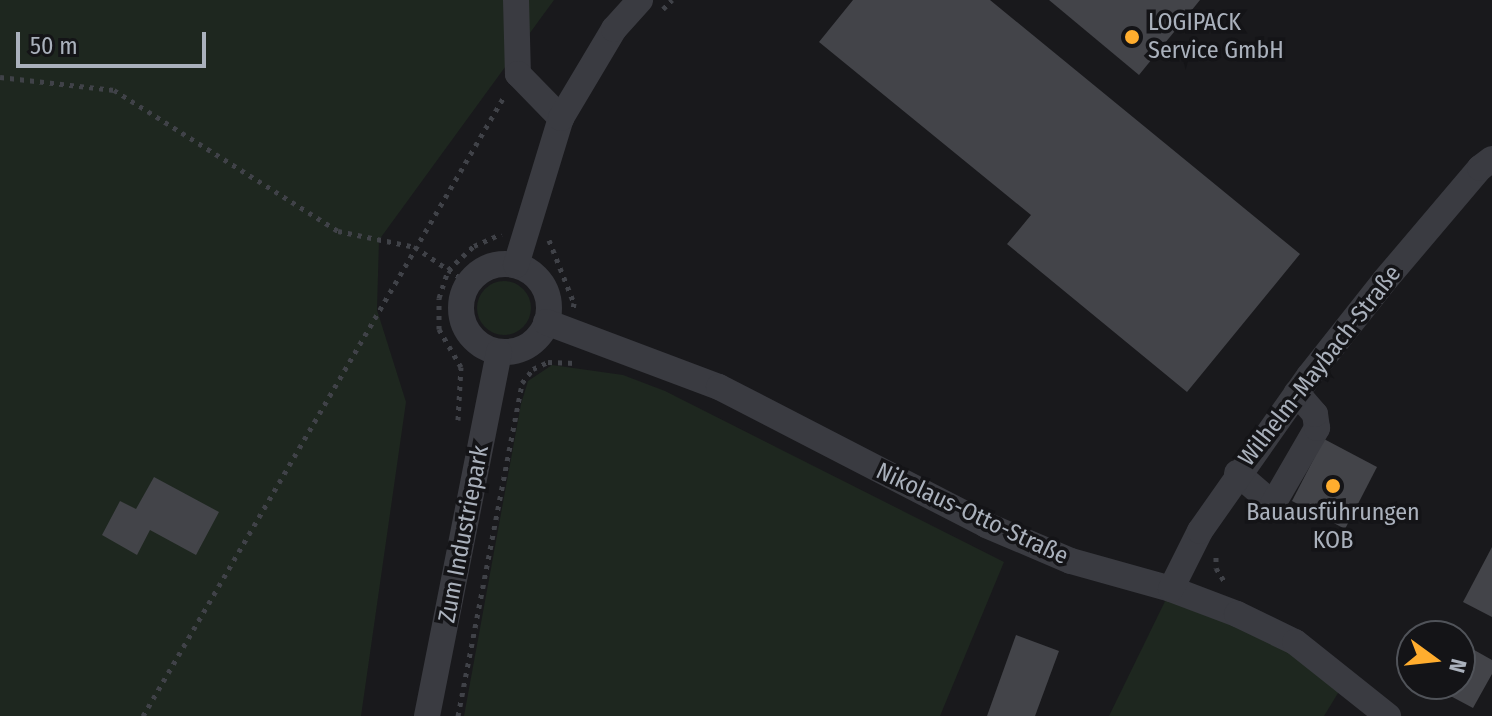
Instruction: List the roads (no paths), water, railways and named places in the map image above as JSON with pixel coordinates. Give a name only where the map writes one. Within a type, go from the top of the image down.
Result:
[{"type":"street","points":[[516,0],[518,74],[561,118]]},
{"type":"street","points":[[516,265],[537,235],[561,118],[614,29],[647,9]]},
{"type":"street","name":"Wilhelm-Maybach-Straße","points":[[1171,589],[1200,531],[1237,473],[1385,280],[1480,168],[1492,159]]},
{"type":"street","points":[[494,265],[516,265],[534,275],[546,292],[558,326],[528,345],[499,352],[481,345],[462,322],[458,277],[494,265]]},
{"type":"street","name":"Nikolaus-Otto-Straße","points":[[558,326],[719,387],[986,525],[1071,561],[1171,589],[1295,642],[1388,716]]},
{"type":"street","name":"Zum Industriepark","points":[[427,716],[499,352]]},
{"type":"street","points":[[1237,473],[1273,504],[1317,428],[1315,414],[1297,393]]},
{"type":"place","name":"LOGIPACK Service GmbH","points":[[1132,37]]},
{"type":"place","name":"Bauausführungen KOB","points":[[1333,486]]}]
